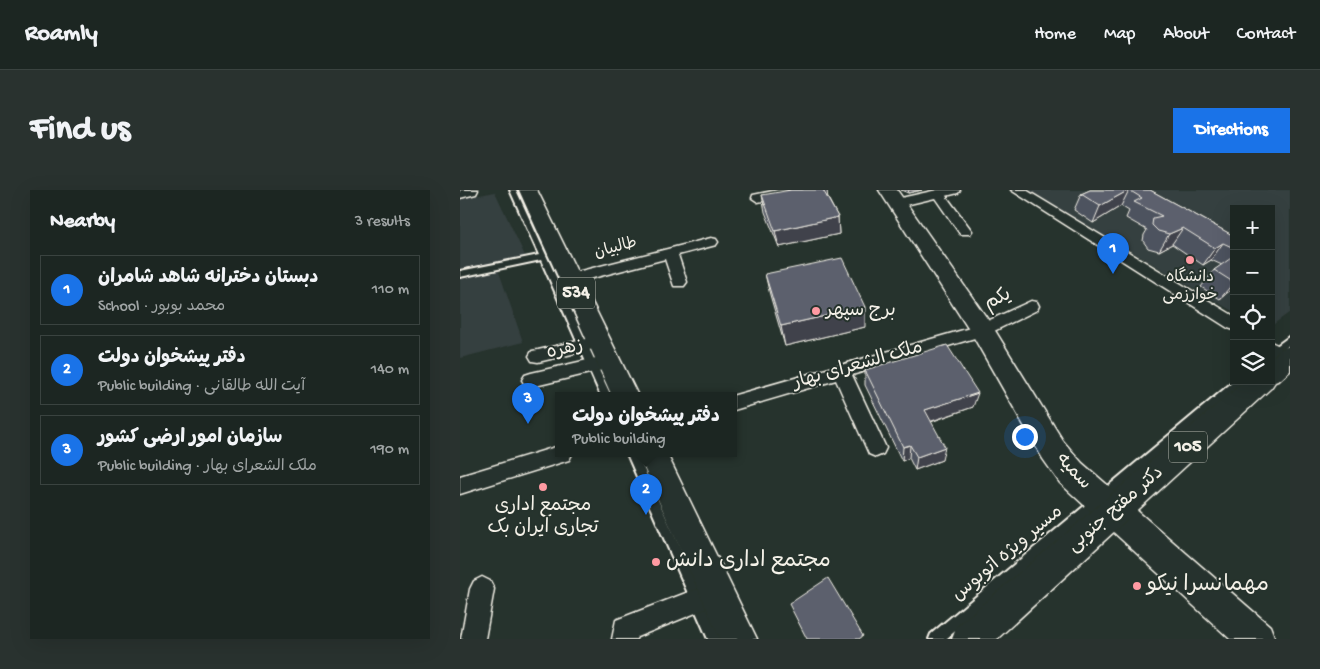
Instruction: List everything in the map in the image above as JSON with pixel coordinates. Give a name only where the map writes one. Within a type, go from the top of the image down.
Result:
[{"type":"main road","points":[[460,192],[469,190]]},
{"type":"main road","name":"534","points":[[528,190],[570,279],[596,354],[622,392]]},
{"type":"main road","name":"سمیه","points":[[893,197],[982,330],[1053,450],[1071,472],[1257,639]]},
{"type":"main road","name":"دکتر مفتح جنوبی","points":[[970,639],[1108,507],[1257,385]]},
{"type":"main road","points":[[653,457],[708,597],[739,639]]},
{"type":"street","points":[[758,198],[796,190]]},
{"type":"street","points":[[893,197],[938,194],[954,190]]},
{"type":"street","points":[[1017,190],[1230,322]]},
{"type":"street","points":[[938,194],[965,231]]},
{"type":"street","name":"طالبیان","points":[[570,279],[706,244],[697,230]]},
{"type":"street","points":[[670,253],[679,282]]},
{"type":"street","name":"یکم","points":[[982,330],[1031,306]]},
{"type":"street","name":"ملک الشعرای بهار","points":[[737,402],[982,330]]},
{"type":"street","points":[[538,356],[596,354]]},
{"type":"street","name":"زهره","points":[[532,380],[596,354]]},
{"type":"street","points":[[841,371],[876,448]]},
{"type":"street","points":[[460,485],[555,456]]},
{"type":"street","points":[[473,639],[482,589]]},
{"type":"street","points":[[624,639],[625,628],[708,597]]},
{"type":"lane","points":[[513,190],[543,257],[596,354],[605,392]]},
{"type":"lane","points":[[460,274],[543,257]]},
{"type":"lane","name":"مسیر ویژه اتوبوس","points":[[936,639],[1108,507],[1237,385]]},
{"type":"lane","points":[[634,457],[708,597],[715,639]]},
{"type":"shaded area","name":"دانشگاه خوارزمی","points":[[1027,190],[1290,190],[1290,312],[1275,323],[1275,205],[1230,205],[1230,310]]},
{"type":"shaded area","points":[[495,192],[526,258],[498,269],[523,342],[460,358],[460,199]]},
{"type":"building","points":[[791,190],[823,190],[838,217],[775,231],[762,195]]},
{"type":"building","points":[[1090,190],[1129,190],[1100,206],[1081,194]]},
{"type":"building","points":[[1129,190],[1150,190],[1230,234],[1230,246],[1223,243],[1215,248],[1183,228],[1169,234],[1158,231],[1152,225],[1153,218],[1162,216],[1134,202],[1142,198]]},
{"type":"building","points":[[842,258],[865,307],[781,326],[765,274]]},
{"type":"building","points":[[1230,259],[1230,280],[1214,270]]},
{"type":"building","points":[[947,345],[978,393],[925,410],[945,447],[917,457],[910,445],[903,447],[865,370]]},
{"type":"building","points":[[828,578],[863,636],[859,639],[807,639],[789,604]]},
{"type":"place","name":"دانشگاه خوارزمی","points":[[1190,260]]},
{"type":"place","name":"دبستان دخترانه شاهد شامران","points":[[1113,274]]},
{"type":"place","name":"برج سپهر","points":[[816,311]]},
{"type":"place","name":"سازمان امور ارضی کشور","points":[[528,424]]},
{"type":"place","name":"مجتمع اداری تجاری ایران بک","points":[[543,487]]},
{"type":"place","name":"دفتر پیشخوان دولت","points":[[646,515]]},
{"type":"place","name":"مجتمع اداری دانش","points":[[656,562]]},
{"type":"place","name":"مهمانسرا نیکو","points":[[1137,586]]}]
